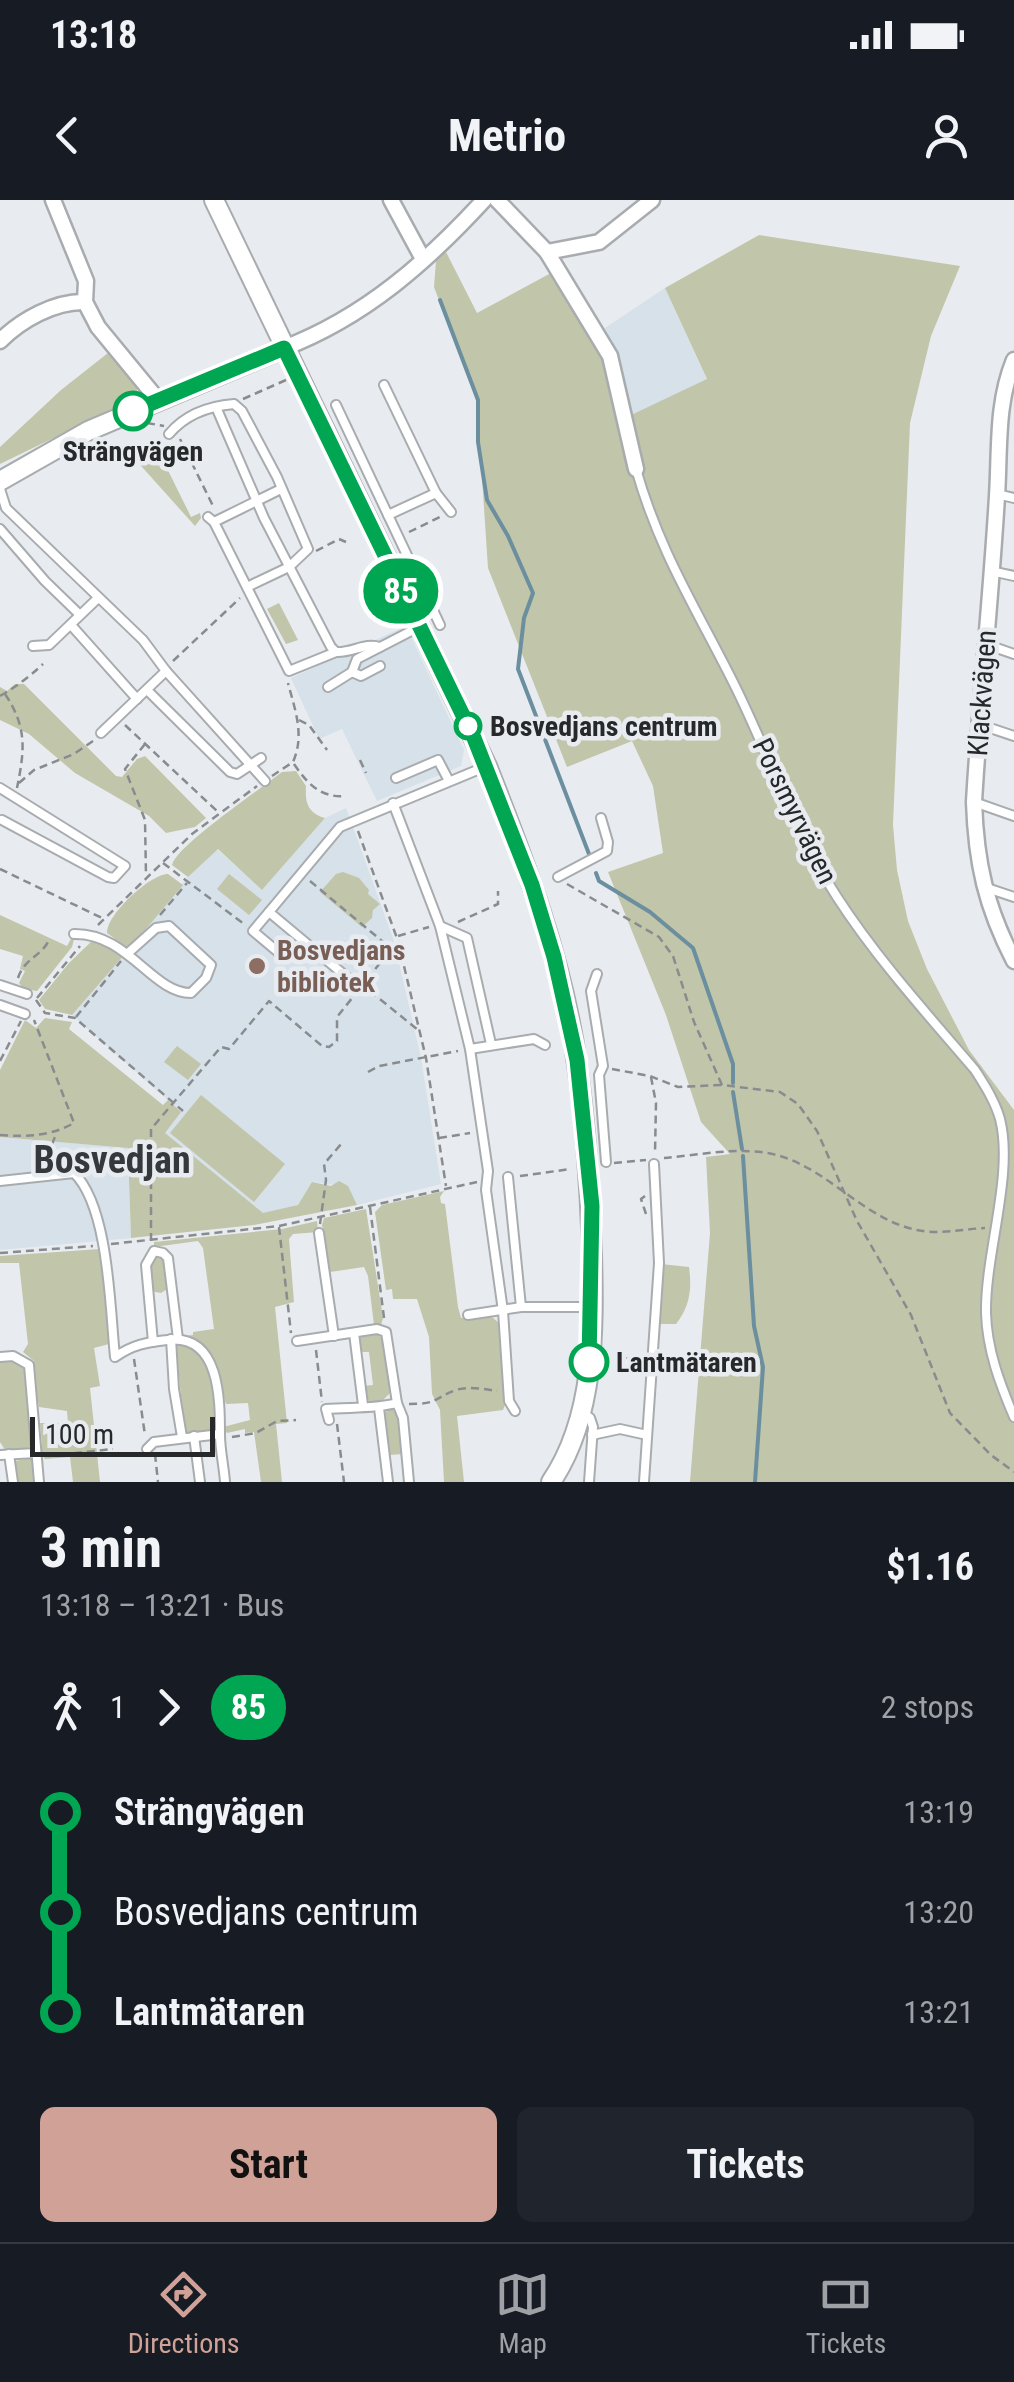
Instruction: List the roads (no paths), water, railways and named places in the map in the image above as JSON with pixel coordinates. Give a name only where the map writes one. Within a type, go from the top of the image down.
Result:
[{"type":"street","points":[[53,200],[86,282],[85,302],[98,328],[158,400]]},
{"type":"street","points":[[214,200],[487,766],[532,885],[554,957],[577,1060],[592,1206],[592,1307],[582,1412],[570,1449],[550,1482]]},
{"type":"street","points":[[390,200],[423,260]]},
{"type":"street","points":[[0,485],[88,431],[284,348],[376,301],[484,200]]},
{"type":"street","name":"Porsmyrvägen","points":[[497,200],[547,252],[610,356],[622,394],[636,469]]},
{"type":"street","points":[[547,252],[599,242],[652,200]]},
{"type":"street","points":[[0,340],[24,321],[71,301],[85,302]]},
{"type":"street","name":"Klackvägen","points":[[1014,360],[1004,386],[1007,416],[997,494],[974,802],[982,886],[1014,962]]},
{"type":"lane","points":[[384,385],[436,493],[450,512]]},
{"type":"lane","points":[[171,431],[196,414],[234,404],[251,427],[308,550],[289,567],[248,589]]},
{"type":"lane","points":[[336,405],[440,626]]},
{"type":"lane","points":[[216,407],[289,567],[336,652]]},
{"type":"lane","name":"Porsmyrvägen","points":[[636,469],[667,558],[732,680],[801,832],[837,898],[975,1070],[992,1098],[1001,1121],[1003,1147],[986,1315],[1001,1390],[1014,1417]]},
{"type":"lane","points":[[0,485],[3,511],[142,640],[265,781]]},
{"type":"lane","points":[[280,490],[211,520],[288,671],[336,652],[368,644],[380,647]]},
{"type":"lane","points":[[388,515],[436,493]]},
{"type":"lane","points":[[997,494],[1014,498]]},
{"type":"lane","points":[[361,508],[380,498]]},
{"type":"lane","points":[[0,529],[35,571],[80,614]]},
{"type":"lane","points":[[991,570],[1014,576]]},
{"type":"lane","points":[[33,646],[50,645],[98,599]]},
{"type":"lane","points":[[71,625],[137,699]]},
{"type":"lane","points":[[328,687],[352,672],[356,660],[419,627]]},
{"type":"lane","points":[[985,644],[1014,654]]},
{"type":"lane","points":[[352,672],[360,676],[380,666]]},
{"type":"lane","points":[[101,733],[166,671]]},
{"type":"lane","points":[[147,690],[230,772],[237,774],[261,758]]},
{"type":"lane","points":[[978,724],[1014,736]]},
{"type":"lane","points":[[396,778],[438,760],[450,781]]},
{"type":"lane","points":[[304,942],[294,954],[284,958],[253,931],[340,828],[487,766]]},
{"type":"lane","points":[[0,788],[124,866],[114,878],[108,876],[1,822],[15,799]]},
{"type":"lane","points":[[974,802],[1014,816]]},
{"type":"lane","points":[[394,803],[440,926],[470,1049],[488,1171],[486,1190],[503,1311],[508,1389],[515,1411]]},
{"type":"lane","points":[[558,877],[607,851],[601,818]]},
{"type":"lane","points":[[982,886],[1014,897]]},
{"type":"lane","points":[[269,912],[360,988]]},
{"type":"lane","points":[[74,934],[110,940],[127,954],[179,993],[191,993],[206,978],[210,966],[169,926],[156,928],[127,954]]},
{"type":"lane","points":[[440,926],[467,938],[491,1044]]},
{"type":"lane","points":[[597,974],[591,991],[603,1066],[599,1075],[606,1162]]},
{"type":"lane","points":[[0,985],[32,997]]},
{"type":"lane","points":[[0,1005],[25,1014]]},
{"type":"lane","points":[[470,1049],[534,1039],[545,1045]]},
{"type":"lane","points":[[644,1482],[659,1263],[654,1161]]},
{"type":"lane","points":[[0,1181],[74,1173],[81,1180],[96,1214],[116,1357],[132,1345],[174,1339],[201,1350],[214,1368],[222,1419],[225,1482]]},
{"type":"lane","points":[[508,1177],[521,1307]]},
{"type":"lane","points":[[320,1233],[334,1336]]},
{"type":"lane","points":[[153,1342],[146,1265],[154,1251],[168,1258],[174,1389],[182,1437]]},
{"type":"lane","points":[[468,1315],[521,1307],[592,1307]]},
{"type":"lane","points":[[297,1342],[377,1329],[386,1332],[397,1404],[404,1418],[410,1482]]},
{"type":"lane","points":[[354,1333],[363,1405]]},
{"type":"lane","points":[[0,1357],[14,1356],[29,1365],[39,1482]]},
{"type":"lane","points":[[623,1364],[653,1364]]},
{"type":"lane","points":[[329,1420],[331,1408],[397,1404]]},
{"type":"lane","points":[[379,1408],[388,1482]]},
{"type":"lane","points":[[582,1412],[592,1422],[589,1482]]},
{"type":"lane","points":[[592,1435],[620,1429],[647,1434]]},
{"type":"lane","points":[[194,1436],[200,1482]]},
{"type":"lane","points":[[150,1446],[182,1437],[220,1436]]},
{"type":"lane","points":[[13,1482],[5,1454],[36,1455]]},
{"type":"waterway","points":[[440,300],[478,400],[478,442],[487,500],[533,593],[524,618],[518,669],[589,854]]},
{"type":"waterway","points":[[596,873],[599,881],[650,912],[693,948],[733,1064],[733,1083]]},
{"type":"waterway","points":[[733,1092],[742,1149]]},
{"type":"waterway","points":[[743,1156],[754,1326],[763,1367],[755,1482]]},
{"type":"place","name":"Strängvägen","points":[[133,411]]},
{"type":"place","name":"Bosvedjans centrum","points":[[468,726]]},
{"type":"place","name":"Bosvedjans bibliotek","points":[[257,966]]},
{"type":"place","name":"Lantmätaren","points":[[589,1362]]},
{"type":"district","name":"Bosvedjan","points":[[112,1160]]}]
